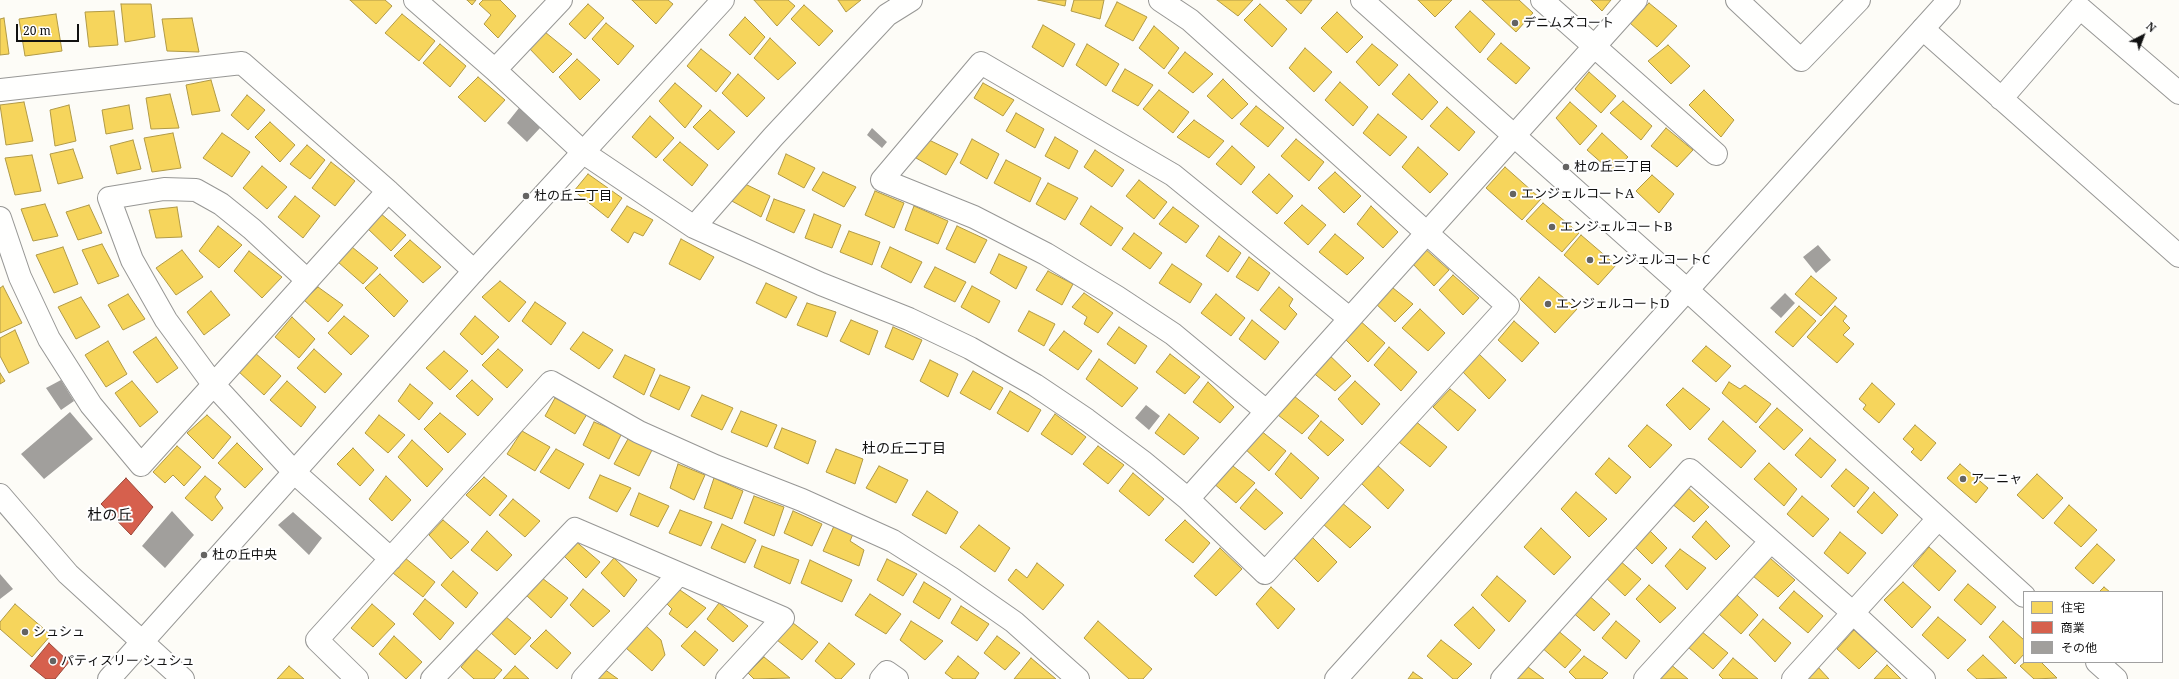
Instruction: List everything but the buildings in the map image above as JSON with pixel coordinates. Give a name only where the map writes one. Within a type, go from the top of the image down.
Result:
[{"type":"street","points":[[415,0],[495,70],[584,153],[694,227],[821,284],[909,319],[975,351],[1035,385],[1087,420],[1188,499],[1265,573],[1508,306],[1190,20],[1160,0]]},
{"type":"street","points":[[495,70],[561,0]]},
{"type":"street","points":[[109,679],[474,272],[723,0]]},
{"type":"street","points":[[694,227],[773,137],[887,15],[911,0]]},
{"type":"street","points":[[1362,0],[1686,290],[2023,595]]},
{"type":"street","points":[[1542,0],[1716,154]]},
{"type":"street","points":[[1188,499],[1425,232],[1514,137],[1636,0]]},
{"type":"street","points":[[1737,0],[1801,60],[1859,0]]},
{"type":"street","points":[[1336,679],[1949,0]]},
{"type":"street","points":[[2001,99],[2080,8],[2179,93]]},
{"type":"street","points":[[1923,29],[2179,256]]},
{"type":"street","points":[[0,90],[242,63],[388,192],[474,272]]},
{"type":"street","points":[[1266,411],[1173,334],[1058,262],[974,217],[882,180],[982,63],[1173,175],[1350,318]]},
{"type":"street","points":[[307,280],[252,228],[221,204],[196,190],[164,188],[109,198],[132,260],[166,320],[213,384],[295,473],[391,559]]},
{"type":"street","points":[[0,218],[20,277],[49,339],[91,405],[141,465],[388,192]]},
{"type":"street","points":[[357,679],[317,640],[551,382],[639,432],[715,466],[802,500],[893,541],[951,578],[1014,622],[1078,679]]},
{"type":"street","points":[[1502,679],[1690,470],[1770,542],[1852,612],[1924,679]]},
{"type":"street","points":[[0,495],[68,574],[183,679]]},
{"type":"street","points":[[1794,679],[1852,612],[1938,518]]},
{"type":"street","points":[[432,679],[576,529],[782,618],[727,679]]},
{"type":"street","points":[[1645,679],[1770,542]]},
{"type":"street","points":[[583,679],[679,574]]},
{"type":"street","points":[[2099,663],[2116,679]]},
{"type":"street","points":[[880,679],[887,672],[897,679]]},
{"type":"place","name":"デニムズコート","points":[[1515,23]]},
{"type":"place","name":"杜の丘三丁目","points":[[1566,167]]},
{"type":"place","name":"エンジェルコートA","points":[[1513,194]]},
{"type":"place","name":"杜の丘二丁目","points":[[526,196]]},
{"type":"place","name":"エンジェルコートB","points":[[1552,227]]},
{"type":"place","name":"エンジェルコートC","points":[[1590,260]]},
{"type":"place","name":"エンジェルコートD","points":[[1548,304]]},
{"type":"place","name":"アーニャ","points":[[1963,479]]},
{"type":"place","name":"杜の丘中央","points":[[204,555]]},
{"type":"place","name":"シュシュ","points":[[25,632]]},
{"type":"place","name":"パティスリー シュシュ","points":[[53,661]]},
{"type":"district","name":"杜の丘二丁目","points":[[904,449]]},
{"type":"district","name":"杜の丘","points":[[110,516]]}]
